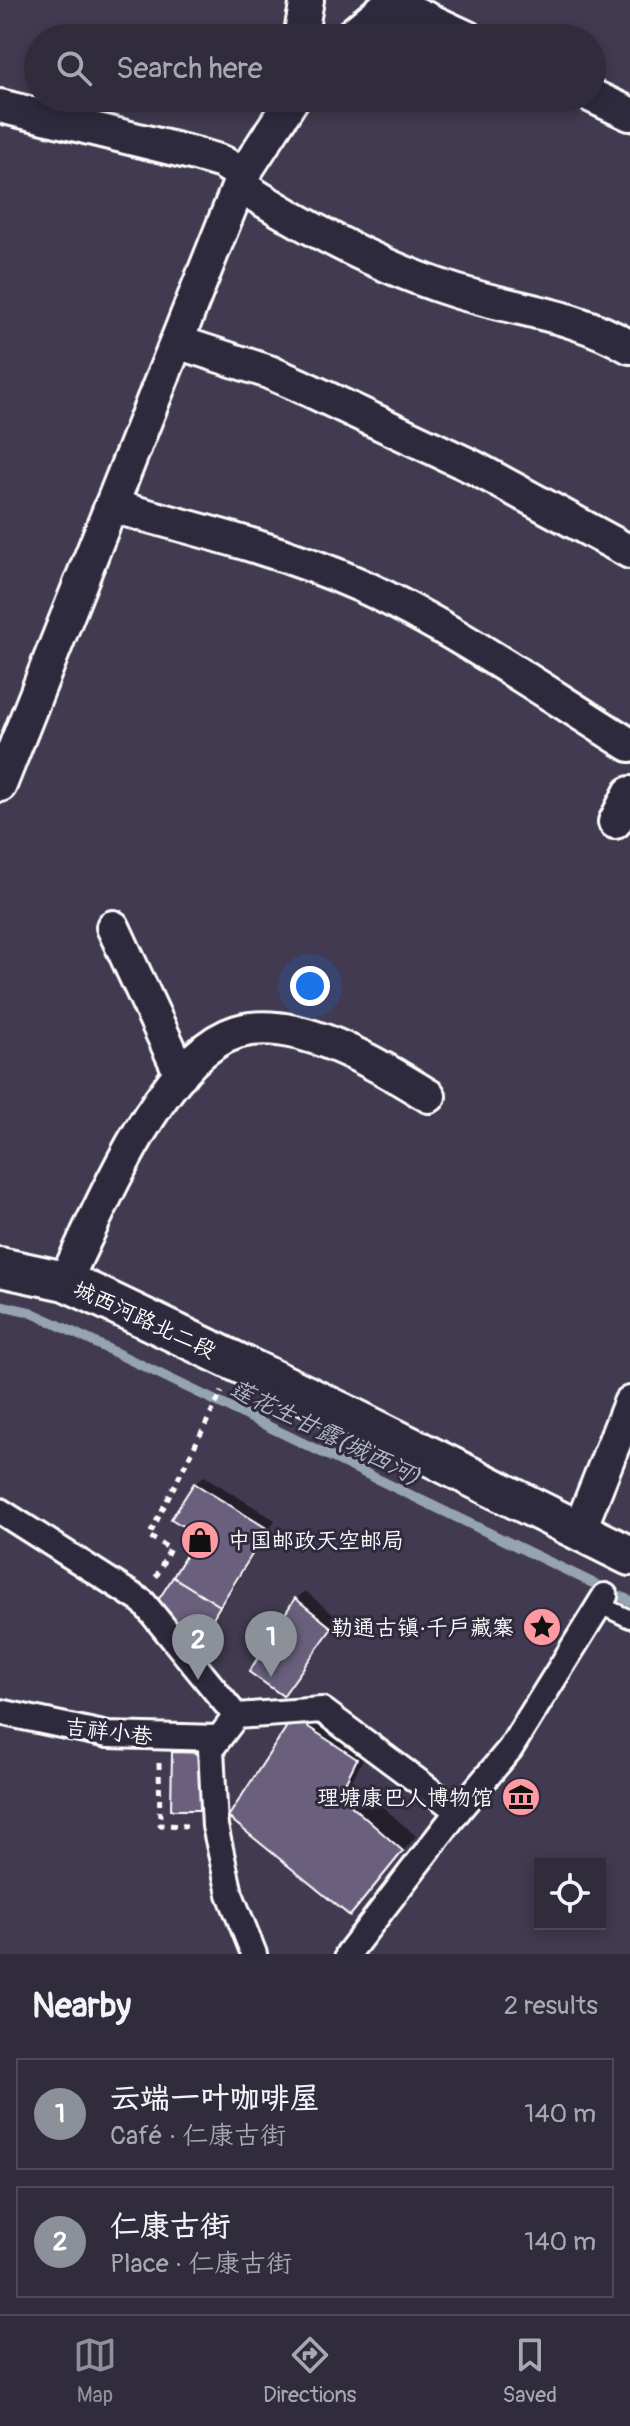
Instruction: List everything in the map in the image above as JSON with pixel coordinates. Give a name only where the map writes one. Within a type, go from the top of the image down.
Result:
[{"type":"street","points":[[303,24],[307,0]]},
{"type":"street","points":[[365,24],[393,1],[440,24]]},
{"type":"street","points":[[606,103],[630,114]]},
{"type":"street","points":[[0,106],[24,112]]},
{"type":"street","points":[[24,112],[222,162],[241,180],[335,239],[423,280],[457,292],[582,323],[630,347]]},
{"type":"street","points":[[0,785],[241,180],[284,112]]},
{"type":"street","points":[[177,342],[269,372],[301,386],[473,467],[630,552]]},
{"type":"street","points":[[111,506],[262,549],[360,586],[463,641],[630,745]]},
{"type":"street","points":[[615,822],[630,793]]},
{"type":"street","points":[[113,927],[181,1074]]},
{"type":"street","points":[[65,1281],[149,1114],[199,1055],[224,1038],[239,1032],[275,1030],[329,1042],[370,1059],[429,1096]]},
{"type":"street","name":"城西河路北二段","points":[[0,1267],[65,1281],[341,1412],[630,1556]]},
{"type":"street","points":[[579,1531],[630,1403]]},
{"type":"street","points":[[0,1511],[143,1602],[236,1716]]},
{"type":"street","points":[[348,1954],[510,1749],[602,1600]]},
{"type":"street","points":[[254,1954],[230,1894],[215,1826],[211,1749],[236,1716],[322,1710],[458,1811]]},
{"type":"street","name":"吉祥小巷","points":[[0,1712],[108,1735],[219,1738]]},
{"type":"lane","points":[[602,1600],[630,1619]]},
{"type":"path","points":[[143,1602],[170,1549],[149,1536],[223,1390]]},
{"type":"path","points":[[159,1738],[160,1825],[215,1826]]},
{"type":"building","points":[[194,1483],[268,1529],[220,1606],[173,1577],[198,1535],[171,1519]]},
{"type":"building","points":[[173,1577],[220,1606],[193,1652],[155,1605]]},
{"type":"building","points":[[295,1598],[332,1628],[283,1696],[249,1672]]},
{"type":"building","points":[[293,1717],[357,1759],[339,1795],[403,1851],[350,1916],[228,1817]]},
{"type":"building","points":[[172,1752],[208,1753],[207,1810],[171,1810]]},
{"type":"waterway","name":"莲花生甘露(城西河)","points":[[0,1305],[30,1312],[52,1322],[630,1601]]},
{"type":"place","name":"中国邮政天空邮局","points":[[200,1540]]},
{"type":"place","name":"勒通古镇·千户藏寨","points":[[542,1627]]},
{"type":"place","name":"云端一叶咖啡屋","points":[[271,1677]]},
{"type":"place","name":"仁康古街","points":[[198,1680]]},
{"type":"place","name":"理塘康巴人博物馆","points":[[521,1797]]}]
